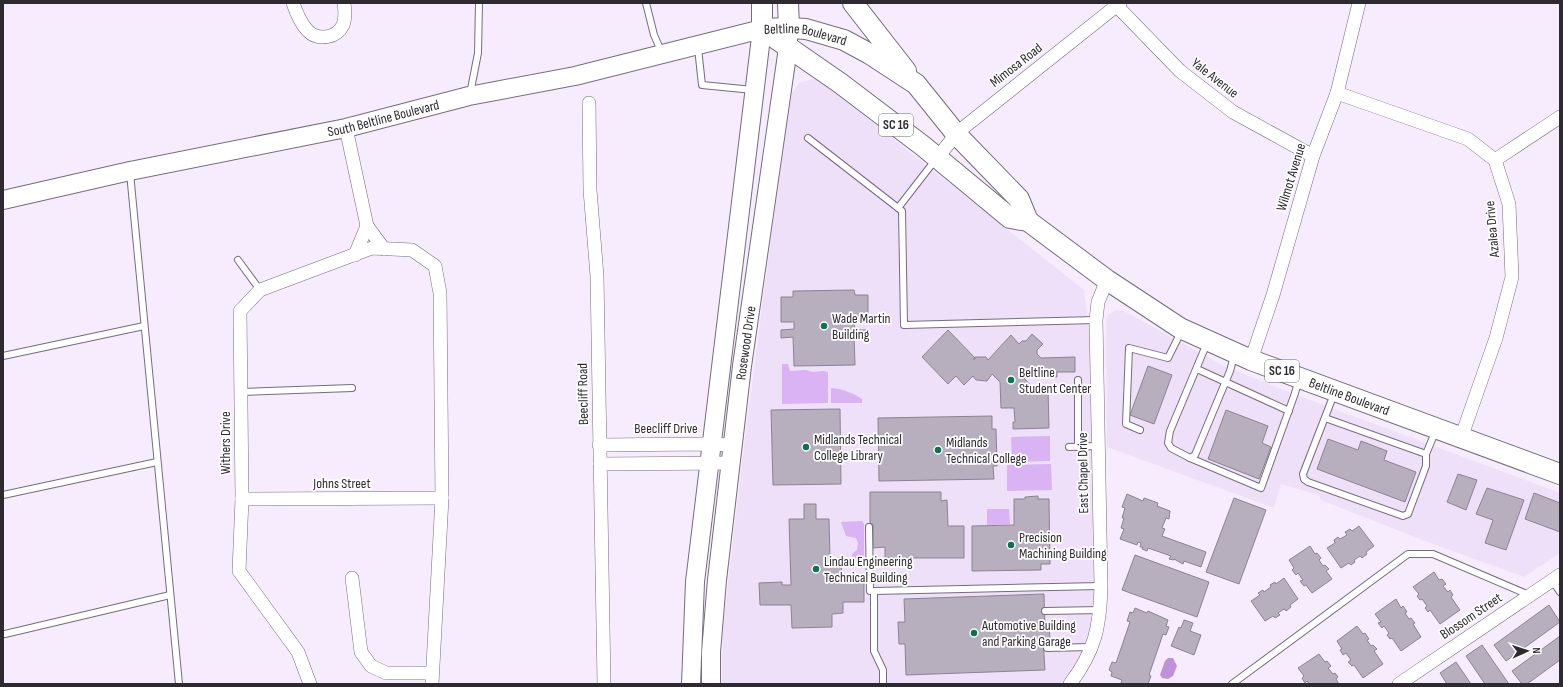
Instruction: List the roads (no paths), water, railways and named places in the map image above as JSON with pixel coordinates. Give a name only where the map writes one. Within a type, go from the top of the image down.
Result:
[{"type":"main road","name":"Rosewood Drive","points":[[690,684],[695,582],[762,30],[762,3]]},
{"type":"main road","name":"Rosewood Drive","points":[[711,684],[711,652],[717,580],[742,366],[788,48],[788,3]]},
{"type":"main road","name":"SC 16","points":[[854,3],[916,84]]},
{"type":"main road","name":"Beltline Boulevard","points":[[762,30],[789,28],[806,29],[844,40],[870,54],[916,84],[956,134],[1019,198],[1028,221]]},
{"type":"main road","name":"South Beltline Boulevard","points":[[3,200],[130,171],[346,128],[469,96],[575,76],[762,30]]},
{"type":"main road","name":"Beltline Boulevard","points":[[762,30],[840,83],[937,158],[1010,218],[1028,221],[1107,280],[1182,329],[1242,356],[1299,378],[1560,474]]},
{"type":"street","points":[[293,3],[308,31],[313,35],[320,37],[327,37],[339,31],[345,18],[344,3]]},
{"type":"street","name":"Wilmot Avenue","points":[[1242,356],[1273,295],[1313,156],[1336,93],[1358,3]]},
{"type":"street","name":"Mimosa Road","points":[[937,158],[956,134],[1117,4]]},
{"type":"street","name":"Yale Avenue","points":[[1117,4],[1180,71],[1233,112],[1313,156]]},
{"type":"street","points":[[1336,93],[1468,139],[1495,160],[1560,118]]},
{"type":"street","name":"Beecliff Road","points":[[589,103],[590,190],[596,276],[604,684]]},
{"type":"street","points":[[346,128],[367,226],[384,249]]},
{"type":"street","name":"Azalea Drive","points":[[1462,438],[1496,338],[1512,277],[1509,204],[1495,160]]},
{"type":"street","points":[[355,254],[367,226]]},
{"type":"street","name":"Withers Drive","points":[[310,684],[298,652],[239,571],[242,499],[240,311],[260,290],[355,254],[372,248],[412,250],[435,266],[440,293],[442,498],[432,679],[386,673],[371,666],[361,652],[352,578]]},
{"type":"street","name":"East Chapel Drive","points":[[1070,684],[1085,662],[1092,647],[1095,639],[1100,610],[1101,586],[1096,320],[1098,302],[1107,280]]},
{"type":"street","name":"Beecliff Drive","points":[[599,445],[733,445]]},
{"type":"street","points":[[600,464],[731,463]]},
{"type":"street","name":"Johns Street","points":[[242,499],[442,498]]},
{"type":"street","name":"Blossom Street","points":[[1399,684],[1556,578]]},
{"type":"lane","points":[[469,96],[478,53],[479,3]]},
{"type":"lane","points":[[646,3],[654,35],[662,54]]},
{"type":"lane","points":[[697,45],[702,85],[754,90]]},
{"type":"lane","points":[[808,138],[902,211],[904,325],[1096,320]]},
{"type":"lane","points":[[898,208],[937,158]]},
{"type":"lane","points":[[130,171],[179,684]]},
{"type":"lane","points":[[238,260],[260,290]]},
{"type":"lane","points":[[3,356],[144,326]]},
{"type":"lane","points":[[1140,430],[1126,424],[1129,348],[1168,358],[1182,329]]},
{"type":"lane","points":[[1208,340],[1170,431],[1168,443],[1171,448],[1190,458],[1261,488],[1299,378]]},
{"type":"lane","points":[[1190,458],[1195,455],[1230,371],[1242,356]]},
{"type":"lane","points":[[1197,369],[1289,410]]},
{"type":"lane","points":[[1078,380],[1078,447]]},
{"type":"lane","points":[[241,392],[352,388]]},
{"type":"lane","points":[[1336,391],[1303,474],[1304,479],[1308,482],[1403,516],[1408,514],[1426,466],[1426,454],[1437,429]]},
{"type":"lane","points":[[1325,418],[1426,454]]},
{"type":"lane","points":[[1069,447],[1098,446]]},
{"type":"lane","points":[[3,495],[157,462]]},
{"type":"lane","points":[[869,527],[870,591],[1101,586]]},
{"type":"lane","points":[[1232,684],[1408,554],[1433,554],[1530,596]]},
{"type":"lane","points":[[1556,578],[1560,592]]},
{"type":"lane","points":[[874,591],[874,651],[883,670],[883,684]]},
{"type":"lane","points":[[5,634],[170,595]]},
{"type":"lane","points":[[1046,611],[1100,610]]},
{"type":"lane","points":[[1047,648],[1092,647]]},
{"type":"place","name":"Wade Martin Building","points":[[824,326]]},
{"type":"place","name":"Beltline Student Center","points":[[1011,380]]},
{"type":"place","name":"Midlands Technical College Library","points":[[806,447]]},
{"type":"place","name":"Midlands Technical College","points":[[938,450]]},
{"type":"place","name":"Precision Machining Building","points":[[1011,545]]},
{"type":"place","name":"Lindau Engineering Technical Building","points":[[816,569]]},
{"type":"place","name":"Automotive Building and Parking Garage","points":[[974,633]]}]
